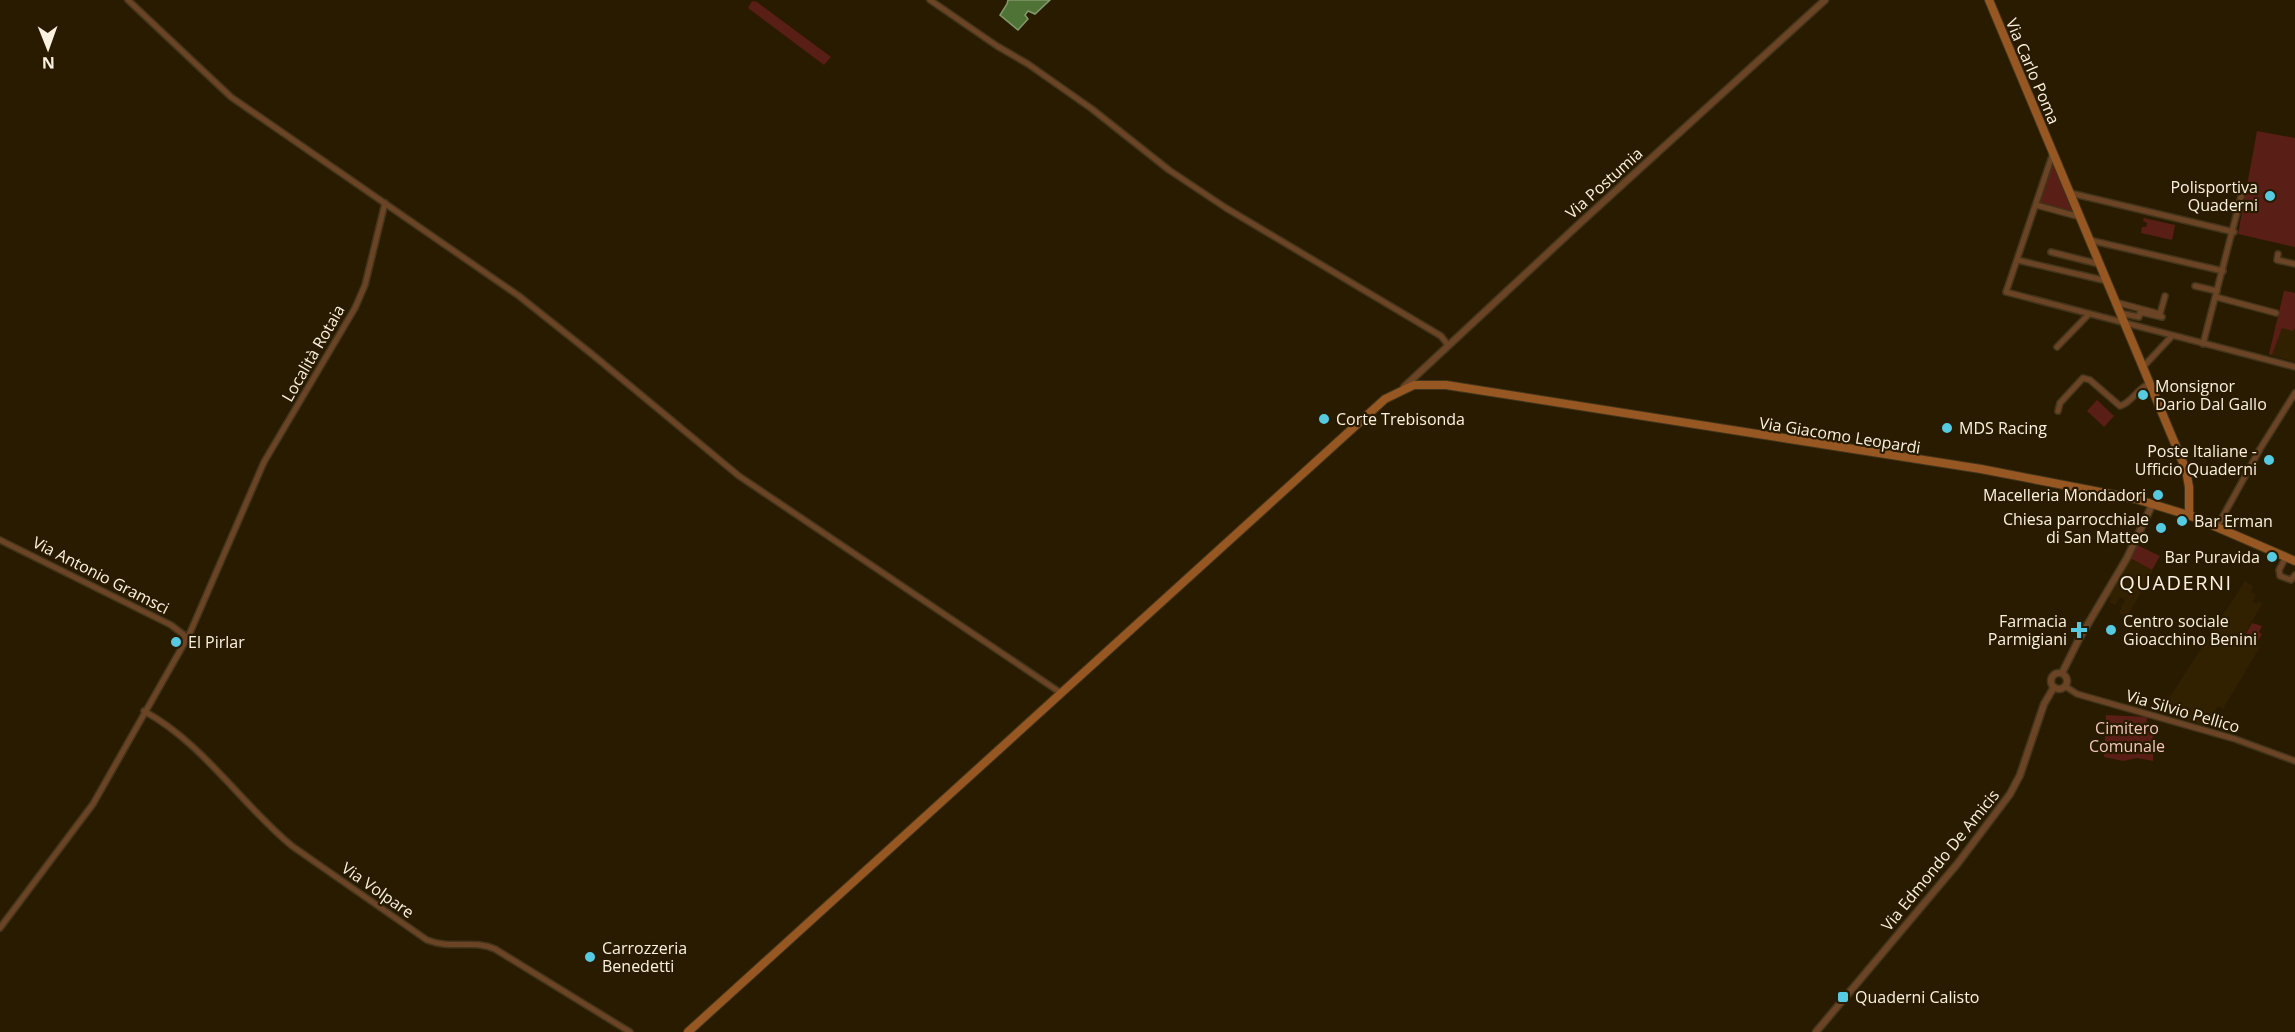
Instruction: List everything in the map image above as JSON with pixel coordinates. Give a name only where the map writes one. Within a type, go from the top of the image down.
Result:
[{"type":"main road","name":"Via Carlo Poma","points":[[1989,0],[2186,470],[2191,516]]},
{"type":"main road","name":"Via Giacomo Leopardi","points":[[1402,389],[1422,384],[1446,385],[1964,467],[2152,503],[2191,516],[2295,561]]},
{"type":"main road","points":[[688,1032],[1385,399],[1402,389]]},
{"type":"street","points":[[128,0],[231,97],[519,296],[739,476],[1061,693]]},
{"type":"street","points":[[930,0],[997,46],[1028,64],[1108,121],[1169,170],[1226,208],[1431,329],[1448,345]]},
{"type":"street","name":"Via Postumia","points":[[1402,389],[1825,0]]},
{"type":"street","points":[[2053,153],[2006,292],[2295,367]]},
{"type":"street","points":[[2203,344],[2244,189]]},
{"type":"street","points":[[2070,193],[2234,232]]},
{"type":"street","name":"Località Rotaia","points":[[186,640],[264,462],[355,308],[365,285],[385,203]]},
{"type":"street","points":[[2036,205],[2080,217]]},
{"type":"street","points":[[2089,240],[2223,271]]},
{"type":"street","points":[[2050,252],[2099,264]]},
{"type":"street","points":[[2278,254],[2277,260],[2295,264]]},
{"type":"street","points":[[2017,260],[2107,281]]},
{"type":"street","points":[[2195,286],[2276,313]]},
{"type":"street","points":[[2115,302],[2160,314],[2165,297]]},
{"type":"street","points":[[2120,313],[2139,317],[2140,312],[2162,317]]},
{"type":"street","points":[[2057,347],[2088,314]]},
{"type":"street","points":[[2143,367],[2172,336]]},
{"type":"street","points":[[2058,411],[2060,403],[2083,378],[2090,380],[2120,406],[2126,404],[2139,390],[2149,384]]},
{"type":"street","points":[[2217,527],[2260,449],[2295,393]]},
{"type":"street","points":[[2062,673],[2127,558],[2152,503]]},
{"type":"street","name":"Via Antonio Gramsci","points":[[0,540],[162,621],[184,635],[186,640]]},
{"type":"street","points":[[2286,557],[2279,574],[2288,580],[2295,575]]},
{"type":"street","points":[[0,928],[81,823],[186,640]]},
{"type":"street","points":[[2056,673],[2062,673],[2067,678],[2065,686],[2059,689],[2054,687],[2051,681],[2056,673]]},
{"type":"street","name":"Via Silvio Pellico","points":[[2065,686],[2076,694],[2235,739],[2295,761]]},
{"type":"street","name":"Via Edmondo De Amicis","points":[[1816,1032],[1958,862],[2010,794],[2020,775],[2044,704],[2054,687]]},
{"type":"street","name":"Via Volpare","points":[[144,711],[172,728],[271,828],[292,846],[427,940],[440,945],[487,945],[630,1032]]},
{"type":"shaded area","points":[[1008,0],[1050,0],[1035,14],[1028,11],[1025,15],[1028,19],[1018,30],[1000,15]]},
{"type":"shaded area","points":[[2284,290],[2295,293],[2295,362],[2269,355]]},
{"type":"shaded area","points":[[2130,558],[2153,571],[2127,617],[2119,613],[2125,600],[2120,597],[2115,605],[2109,602],[2111,598],[2108,596]]},
{"type":"shaded area","points":[[2245,581],[2253,586],[2251,592],[2256,595],[2253,602],[2257,604],[2259,601],[2262,604],[2243,637],[2260,647],[2223,709],[2218,706],[2205,726],[2160,712]]},
{"type":"green space","points":[[752,1],[757,2],[831,57],[824,65],[748,8]]},
{"type":"green space","name":"Polisportiva Quaderni","points":[[2257,131],[2295,138],[2295,247],[2238,234]]},
{"type":"green space","points":[[2053,165],[2074,214],[2038,203]]},
{"type":"green space","points":[[2144,218],[2175,225],[2172,240],[2141,233],[2142,227],[2146,227],[2147,223],[2143,221]]},
{"type":"green space","points":[[2284,291],[2295,293],[2295,328],[2293,331],[2282,328],[2272,355],[2269,354]]},
{"type":"green space","points":[[2097,400],[2114,416],[2104,427],[2087,411]]},
{"type":"green space","points":[[2137,545],[2160,556],[2152,570],[2130,558]]},
{"type":"green space","points":[[2252,623],[2262,626],[2259,632],[2262,634],[2256,644],[2244,637]]},
{"type":"green space","name":"Cimitero Comunale","points":[[2106,715],[2147,717],[2146,728],[2153,729],[2153,761],[2137,758],[2123,761],[2104,757]]},
{"type":"place","name":"Polisportiva Quaderni","points":[[2270,196]]},
{"type":"place","name":"Monsignor Dario Dal Gallo","points":[[2143,395]]},
{"type":"place","name":"Corte Trebisonda","points":[[1324,419]]},
{"type":"place","name":"MDS Racing","points":[[1947,428]]},
{"type":"place","name":"Poste Italiane - Ufficio Quaderni","points":[[2269,460]]},
{"type":"place","name":"Macelleria Mondadori","points":[[2158,495]]},
{"type":"place","name":"Bar Erman","points":[[2182,521]]},
{"type":"place","name":"Chiesa parrocchiale di San Matteo","points":[[2161,528]]},
{"type":"place","name":"Bar Puravida","points":[[2272,557]]},
{"type":"place","name":"Farmacia Parmigiani","points":[[2079,630]]},
{"type":"place","name":"Centro sociale Gioacchino Benini","points":[[2111,630]]},
{"type":"place","name":"El Pirlar","points":[[176,642]]},
{"type":"place","name":"Carrozzeria Benedetti","points":[[590,957]]},
{"type":"place","name":"Quaderni Calisto","points":[[1843,997]]},
{"type":"district","name":"QUADERNI","points":[[2176,583]]}]
